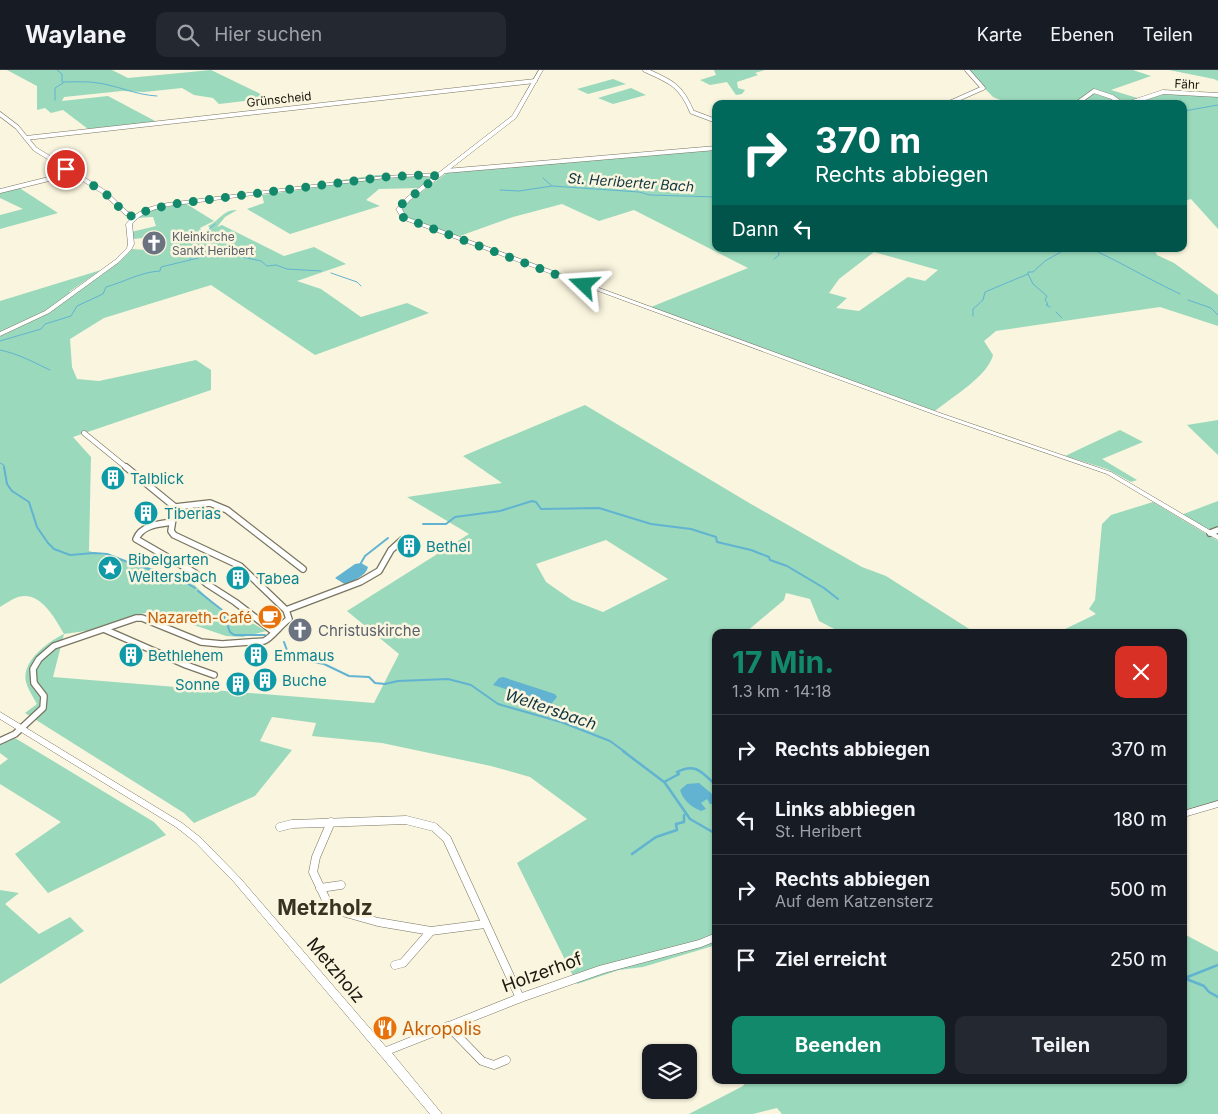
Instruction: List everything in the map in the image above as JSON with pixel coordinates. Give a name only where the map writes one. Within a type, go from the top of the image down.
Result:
[{"type":"street","points":[[541,70],[514,117],[402,204],[399,209],[400,214],[404,218],[938,414],[1109,473],[1218,538]]},
{"type":"street","points":[[645,70],[673,82],[686,96],[692,112],[712,120]]},
{"type":"street","points":[[956,100],[983,88],[967,70]]},
{"type":"street","name":"Grünscheid","points":[[26,138],[118,126],[535,81]]},
{"type":"street","points":[[1082,100],[1094,91],[1116,100]]},
{"type":"street","name":"Fähr","points":[[1139,100],[1163,92],[1218,95]]},
{"type":"street","points":[[0,114],[17,127],[35,149],[108,194],[126,214],[134,217]]},
{"type":"street","points":[[445,171],[712,148]]},
{"type":"street","points":[[0,191],[72,173]]},
{"type":"street","points":[[0,334],[47,312],[106,270],[129,249],[131,240],[128,227],[134,217],[148,210],[174,204],[385,177],[438,176]]},
{"type":"street","points":[[84,432],[175,507],[210,503],[227,510],[298,567],[303,568]]},
{"type":"street","points":[[0,741],[15,734],[17,726],[43,708],[44,696],[34,683],[33,669],[40,657],[51,647],[61,642],[106,630],[128,619],[142,618],[201,642],[222,644],[264,641],[269,639],[289,619],[286,610],[240,566],[174,535],[171,531],[175,507]]},
{"type":"street","points":[[172,522],[150,526],[141,531],[136,536],[136,539],[186,567],[274,632]]},
{"type":"street","points":[[1210,533],[1218,530]]},
{"type":"street","points":[[286,610],[360,582],[379,572],[391,550],[402,540]]},
{"type":"street","points":[[106,630],[186,665],[214,675]]},
{"type":"street","name":"Metzholz","points":[[0,715],[179,825],[198,840],[237,880],[437,1114]]},
{"type":"street","points":[[1187,813],[1218,804]]},
{"type":"street","points":[[280,827],[292,824],[406,820],[434,827],[447,839],[466,876],[485,924],[520,998]]},
{"type":"street","points":[[331,822],[316,857],[313,872],[328,904],[335,910],[378,922],[431,931],[485,924]]},
{"type":"street","points":[[320,888],[341,886]]},
{"type":"street","points":[[395,965],[403,963],[431,931]]},
{"type":"street","name":"Holzerhof","points":[[384,1052],[520,998],[603,969],[712,939]]},
{"type":"street","points":[[448,1026],[482,1061],[494,1065],[506,1060]]},
{"type":"green space","points":[[7,70],[112,70],[128,78],[211,70],[275,101],[261,103],[253,100],[219,104],[213,98],[194,95],[182,88],[144,92],[122,91],[64,97],[62,101],[108,96],[157,122],[88,129],[63,110],[51,113],[45,108],[37,110],[37,86]]},
{"type":"green space","points":[[714,70],[765,70],[755,73],[758,75],[737,82],[738,88],[745,90],[742,94],[736,95],[727,82],[710,85],[700,80],[716,75]]},
{"type":"green space","points":[[967,70],[1133,70],[1151,76],[1111,90],[1144,100],[1000,100],[993,97]]},
{"type":"green space","points":[[1169,70],[1218,70],[1218,81],[1214,79]]},
{"type":"green space","points":[[613,79],[626,84],[588,94],[577,89]]},
{"type":"green space","points":[[631,88],[646,95],[613,104],[598,98]]},
{"type":"green space","points":[[1164,93],[1218,95],[1218,229],[1191,199],[1187,200],[1187,100],[1144,100]]},
{"type":"green space","points":[[712,149],[712,250],[634,210],[599,221],[562,204],[513,217],[457,237],[408,219],[401,210],[404,205],[448,172]]},
{"type":"green space","points":[[386,175],[382,179],[433,177],[420,188],[379,189],[366,200],[380,206],[290,234],[247,209],[264,203],[262,195],[334,185],[335,181]]},
{"type":"green space","points":[[18,187],[58,213],[0,229],[0,215],[23,209],[0,198],[0,192]]},
{"type":"green space","points":[[185,203],[214,221],[200,228],[203,232],[211,229],[208,226],[225,213],[237,210],[225,217],[217,227],[222,225],[284,256],[314,247],[346,264],[297,281],[321,289],[361,317],[407,303],[429,313],[315,355],[211,285],[104,318],[70,339],[72,367],[77,379],[99,381],[196,360],[211,370],[211,390],[73,437],[91,457],[89,551],[187,578],[232,621],[247,620],[266,631],[243,637],[226,636],[153,611],[125,618],[93,630],[64,634],[51,613],[40,601],[26,596],[18,597],[0,607],[0,301],[101,270],[69,292],[75,294],[111,268],[131,249],[148,250],[161,247],[159,236],[134,239],[131,232],[156,226],[153,217],[136,218],[153,210]]},
{"type":"green space","points":[[717,252],[874,252],[1156,252],[1157,255],[1174,263],[1218,295],[1218,326],[1160,307],[996,331],[984,341],[993,355],[984,371],[968,386],[935,411],[651,307],[748,268]],"holes":[[[874,252],[938,270],[925,281],[908,277],[859,311],[836,308],[847,298],[829,293],[839,279]]]},
{"type":"green space","points":[[585,405],[751,504],[862,567],[886,576],[969,629],[834,629],[819,621],[810,599],[786,593],[784,600],[750,629],[712,629],[712,946],[643,967],[619,970],[577,984],[517,863],[587,819],[530,777],[491,766],[382,743],[312,736],[316,723],[272,717],[260,741],[292,750],[255,796],[194,823],[184,813],[25,713],[37,704],[26,682],[28,667],[32,659],[44,647],[64,634],[53,677],[374,703],[399,654],[347,611],[469,534],[407,497],[502,483],[463,456]],"holes":[[[606,540],[668,579],[603,612],[572,600],[546,582],[536,564]]]},
{"type":"green space","points":[[1218,420],[1218,455],[1187,425]]},
{"type":"green space","points":[[1120,430],[1143,442],[1102,459],[1137,480],[1131,482],[1107,469],[1065,456]]},
{"type":"green space","points":[[1218,501],[1218,528],[1210,531],[1181,515]]},
{"type":"green space","points":[[1153,502],[1218,541],[1218,801],[1187,809],[1187,629],[1065,629],[1096,614],[1089,609],[1095,600],[1102,524],[1111,515]]},
{"type":"green space","points":[[15,738],[154,822],[166,835],[48,893],[15,854],[61,822],[0,784],[0,765],[8,759],[0,753],[0,744]]},
{"type":"green space","points":[[0,890],[19,893],[5,904],[39,934],[70,917],[84,931],[0,984]]},
{"type":"green space","points":[[1187,936],[1218,952],[1218,1114],[782,1114],[777,1108],[753,1114],[689,1114],[744,1084],[1187,1084]]},
{"type":"water","points":[[361,563],[368,567],[365,573],[346,585],[335,578],[355,564]]},
{"type":"water","points":[[503,677],[555,694],[557,697],[551,704],[493,685],[499,678]]},
{"type":"water","points":[[699,783],[712,794],[712,804],[707,799],[701,803],[706,809],[701,811],[688,803],[680,790],[687,784]]},
{"type":"waterway","points":[[57,70],[62,74],[62,82],[98,83],[157,96]]},
{"type":"waterway","points":[[55,100],[55,88],[63,83]]},
{"type":"waterway","name":"St. Heriberter Bach","points":[[1187,110],[1218,105]]},
{"type":"waterway","name":"St. Heriberter Bach","points":[[543,178],[552,186]]},
{"type":"waterway","points":[[500,190],[519,191],[552,186]]},
{"type":"waterway","name":"St. Heriberter Bach","points":[[552,186],[639,192],[650,195],[712,197]]},
{"type":"waterway","points":[[190,259],[192,256],[219,242],[211,237],[208,230],[215,224]]},
{"type":"waterway","points":[[0,341],[41,329],[45,324],[71,316],[77,306],[103,294],[106,287],[139,275],[160,271],[161,267],[219,253],[232,252],[233,255],[261,261],[267,266],[276,265],[287,269],[321,271]]},
{"type":"waterway","points":[[774,259],[779,255],[778,252]]},
{"type":"waterway","points":[[1028,274],[1028,272],[1033,272],[1045,261],[1061,252]]},
{"type":"waterway","points":[[1098,252],[1180,294]]},
{"type":"waterway","points":[[331,273],[357,282],[361,286]]},
{"type":"waterway","points":[[973,316],[973,309],[983,300],[985,292],[1028,274]]},
{"type":"waterway","points":[[1028,274],[1033,284],[1047,296],[1045,300],[1048,304],[1046,305],[1050,307]]},
{"type":"waterway","points":[[1188,300],[1211,308],[1218,315]]},
{"type":"waterway","points":[[1056,312],[1062,318]]},
{"type":"waterway","points":[[0,350],[20,356],[50,370]]},
{"type":"waterway","name":"Weltersbach","points":[[0,463],[4,467]]},
{"type":"waterway","name":"Weltersbach","points":[[4,467],[7,484],[12,491],[29,502],[37,527],[54,549],[70,555],[107,554],[138,566],[175,576],[195,588]]},
{"type":"waterway","points":[[423,524],[446,524],[455,517],[500,511],[532,501],[536,502],[541,509],[599,508],[651,524],[691,529],[716,537],[717,542],[751,550],[787,566],[824,588],[838,599]]},
{"type":"waterway","points":[[361,563],[365,556],[388,538]]},
{"type":"waterway","name":"Weltersbach","points":[[198,591],[222,610],[230,632],[234,635],[265,635]]},
{"type":"waterway","name":"Weltersbach","points":[[284,642],[289,656],[293,658],[324,664],[349,676],[369,677],[375,683],[385,684],[398,681],[448,679],[471,685],[498,704],[561,722],[610,741],[625,752]]},
{"type":"waterway","name":"Weltersbach","points":[[623,751],[664,782],[679,774],[677,772],[689,768],[698,770],[712,781]]},
{"type":"waterway","points":[[665,783],[690,819],[712,832]]},
{"type":"waterway","points":[[632,854],[656,837],[677,830],[676,824],[684,822],[684,815]]},
{"type":"waterway","points":[[1187,977],[1218,965]]},
{"type":"waterway","name":"Weltersbach","points":[[1187,979],[1204,986],[1209,992],[1218,997]]},
{"type":"place","name":"Kleinkirche Sankt Heribert","points":[[154,243]]},
{"type":"place","name":"Talblick","points":[[113,478]]},
{"type":"place","name":"Tiberias","points":[[146,513]]},
{"type":"place","name":"Bethel","points":[[409,546]]},
{"type":"place","name":"Bibelgarten Weltersbach","points":[[110,568]]},
{"type":"place","name":"Tabea","points":[[238,578]]},
{"type":"place","name":"Nazareth-Café","points":[[270,617]]},
{"type":"place","name":"Christuskirche","points":[[300,630]]},
{"type":"place","name":"Bethlehem","points":[[131,655]]},
{"type":"place","name":"Emmaus","points":[[256,655]]},
{"type":"place","name":"Buche","points":[[265,680]]},
{"type":"place","name":"Sonne","points":[[238,684]]},
{"type":"place","name":"Akropolis","points":[[385,1028]]},
{"type":"district","name":"Metzholz","points":[[325,907]]},
{"type":"route","points":[[66,169],[108,194],[126,214],[134,217],[148,210],[174,204],[233,198],[385,177],[411,175],[438,176],[402,204],[399,209],[400,214],[404,218],[584,285]]}]
